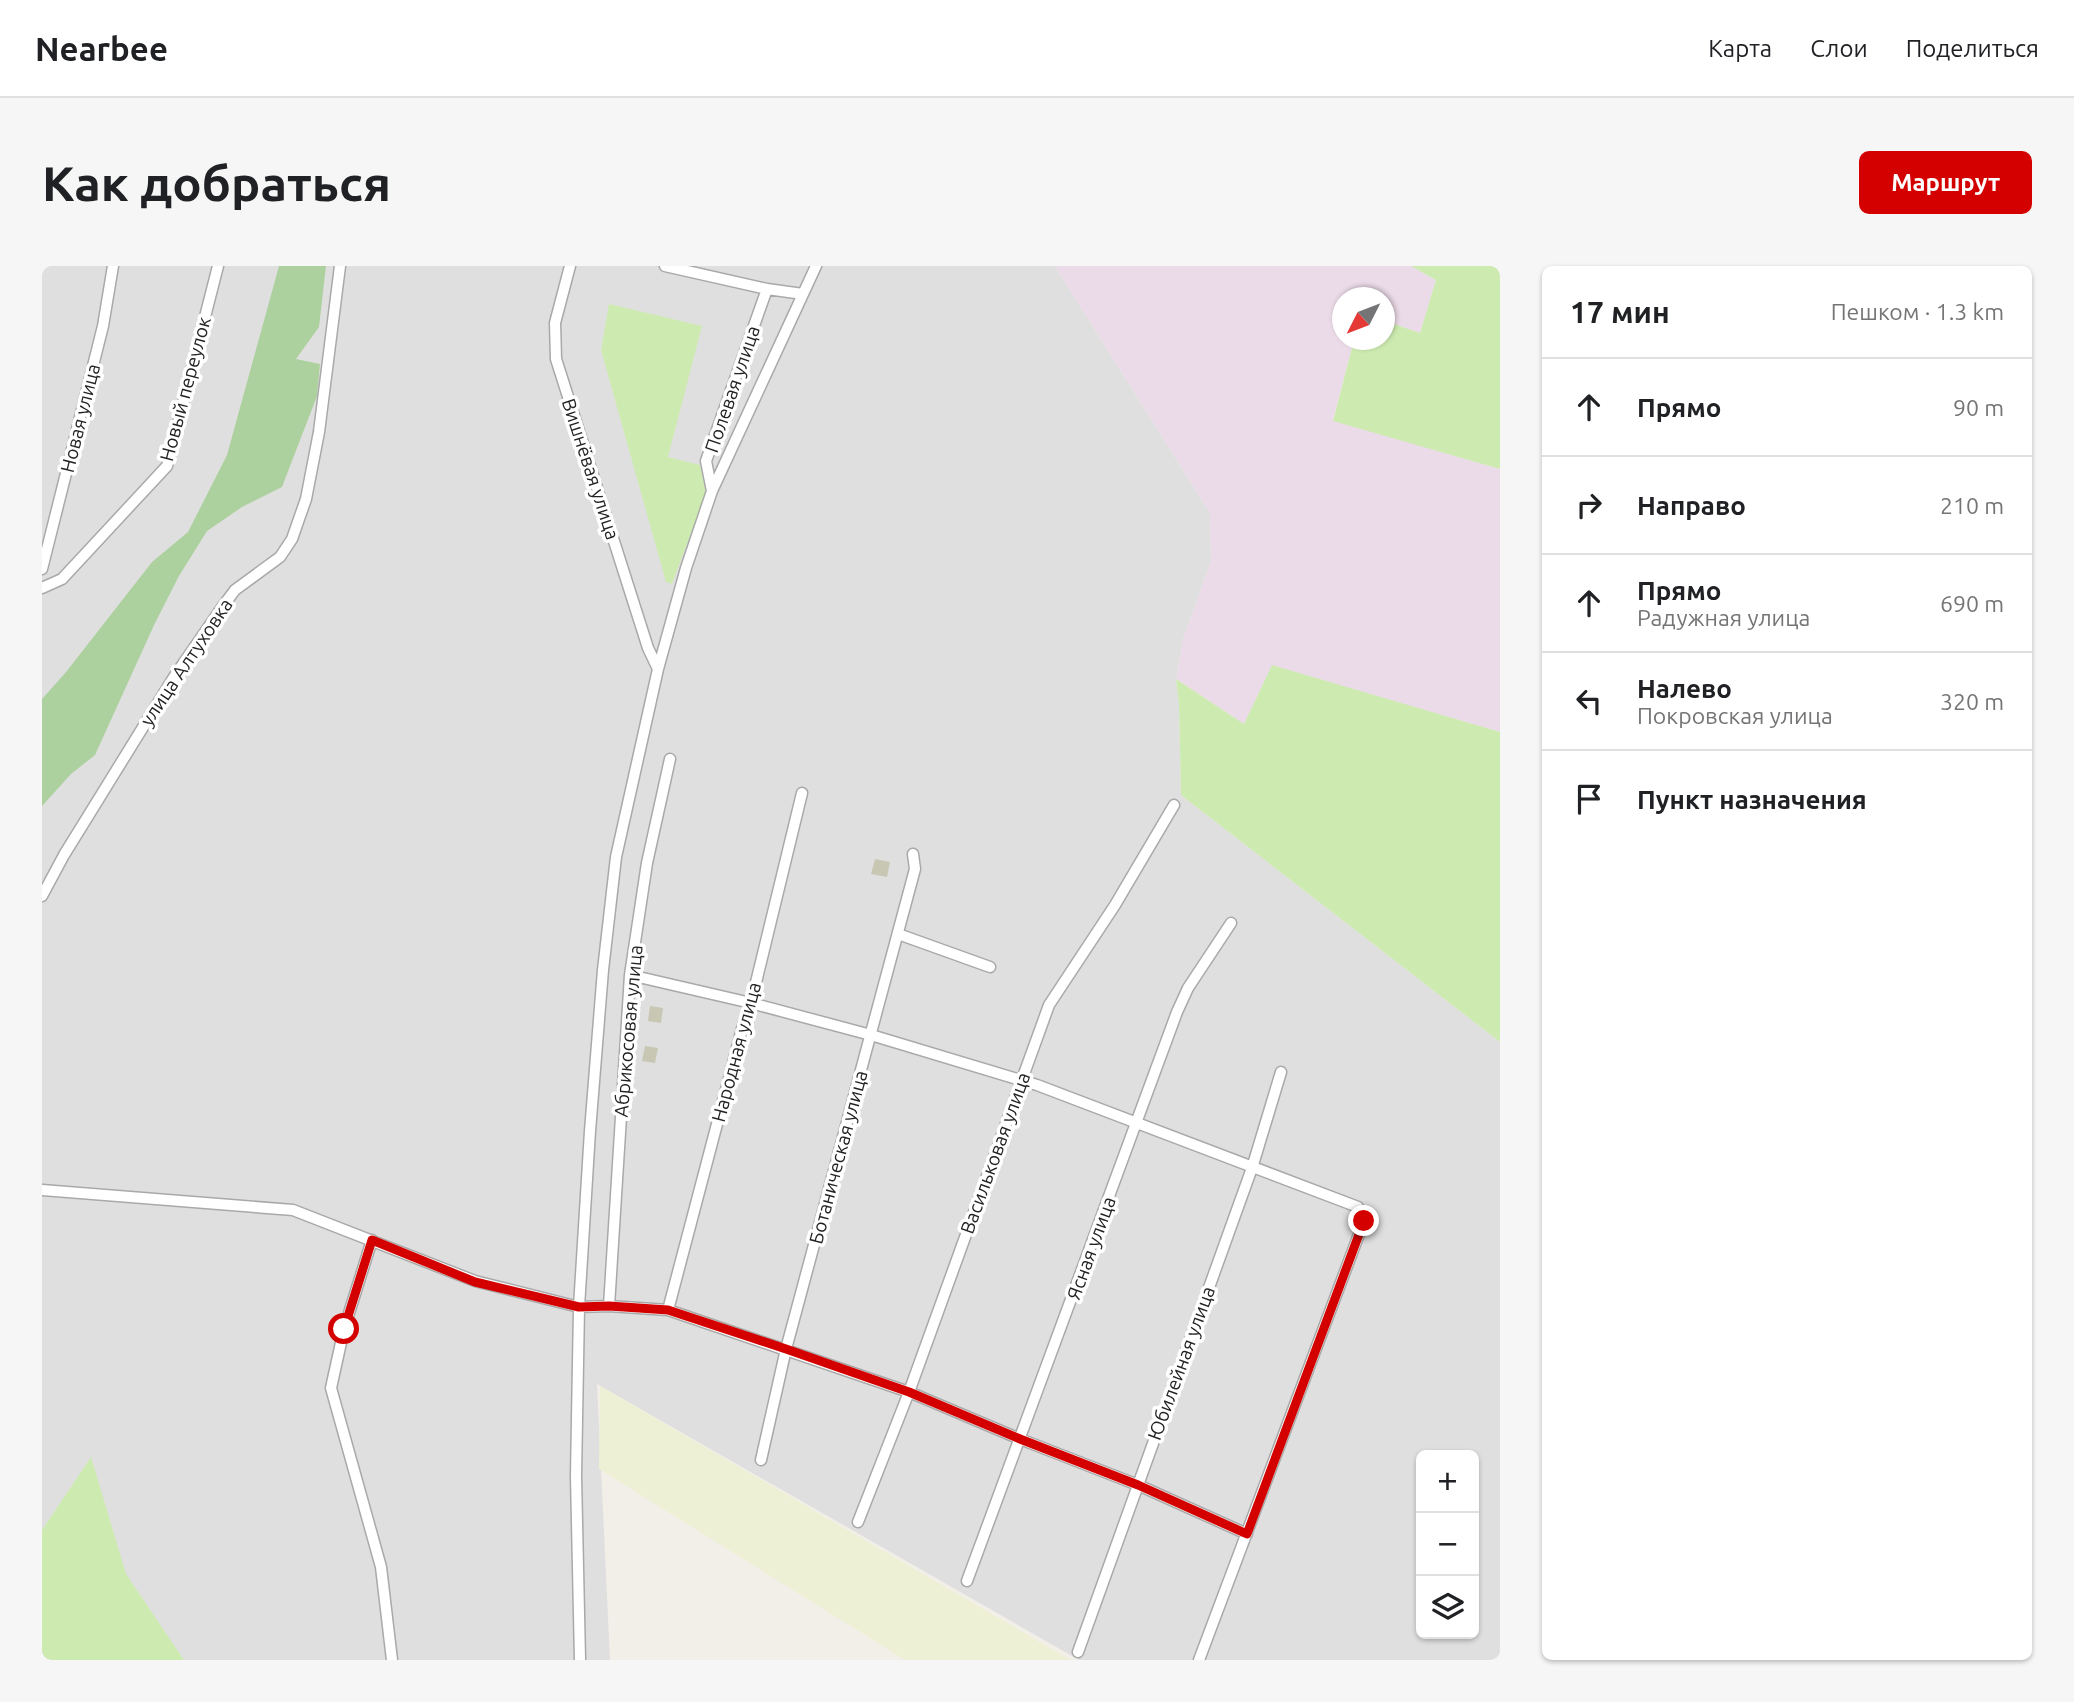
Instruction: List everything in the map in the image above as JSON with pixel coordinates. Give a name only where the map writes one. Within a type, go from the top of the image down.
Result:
[{"type":"street","name":"Новая улица","points":[[42,569],[103,326],[113,266]]},
{"type":"street","name":"Новый переулок","points":[[42,588],[62,579],[167,466],[218,266]]},
{"type":"street","name":"улица Алтуховка","points":[[42,896],[64,855],[159,700],[223,606],[235,590],[280,557],[292,539],[306,499],[319,432],[340,266]]},
{"type":"street","name":"Вишнёвая улица","points":[[570,266],[555,323],[556,359],[648,648],[658,668]]},
{"type":"street","points":[[665,266],[767,289],[803,294]]},
{"type":"street","points":[[580,1660],[576,1476],[579,1307],[599,1010],[616,857],[658,668],[686,568],[712,491],[816,266]]},
{"type":"street","name":"Полевая улица","points":[[712,491],[706,461],[767,289]]},
{"type":"street","name":"Абрикосовая улица","points":[[609,1306],[630,975],[647,863],[670,759]]},
{"type":"street","name":"Народная улица","points":[[668,1310],[742,1028],[751,1003],[802,793]]},
{"type":"street","name":"Васильковая улица","points":[[858,1522],[909,1392],[1049,1005],[1115,905],[1174,805]]},
{"type":"street","name":"Ботаническая улица","points":[[761,1460],[786,1349],[915,869],[913,854]]},
{"type":"street","name":"Ясная улица","points":[[967,1581],[1177,1012],[1188,988],[1231,923]]},
{"type":"street","points":[[898,934],[990,967]]},
{"type":"street","points":[[630,975],[871,1035],[1021,1080],[1358,1207],[1364,1221],[1199,1660]]},
{"type":"street","name":"Юбилейная улица","points":[[1078,1653],[1252,1168],[1281,1072]]},
{"type":"street","points":[[42,1190],[293,1210],[475,1282],[579,1307],[668,1310],[909,1392],[1138,1485],[1247,1534]]},
{"type":"street","points":[[372,1240],[344,1329],[331,1388],[381,1567],[392,1660]]},
{"type":"shaded area","points":[[42,266],[1055,266],[1210,513],[1211,562],[1184,636],[1176,679],[1181,795],[1500,1042],[1500,1660],[1079,1660],[597,1384],[610,1660],[42,1660]]},
{"type":"shaded area","points":[[1055,266],[1411,266],[1436,280],[1420,333],[1395,324],[1395,287],[1332,287],[1332,350],[1351,350],[1333,420],[1500,469],[1500,732],[1272,666],[1244,724],[1176,679],[1184,636],[1211,562],[1210,513]]},
{"type":"shaded area","points":[[875,859],[890,862],[887,877],[871,874]]},
{"type":"shaded area","points":[[650,1006],[663,1008],[661,1023],[648,1021]]},
{"type":"shaded area","points":[[645,1046],[658,1048],[655,1063],[642,1061]]},
{"type":"shaded area","points":[[600,1386],[1070,1660],[905,1660],[599,1469]]},
{"type":"green space","points":[[279,266],[326,266],[319,327],[296,359],[320,364],[317,396],[282,487],[242,507],[207,531],[179,576],[155,623],[95,755],[71,774],[42,806],[42,699],[152,562],[188,532],[227,455]]},
{"type":"green space","points":[[1411,266],[1500,266],[1500,469],[1333,421],[1351,350],[1395,350],[1395,324],[1420,333],[1436,280]]},
{"type":"green space","points":[[609,304],[702,326],[668,457],[700,465],[706,493],[672,584],[666,582],[601,350]]},
{"type":"green space","points":[[1272,665],[1500,732],[1500,1042],[1181,795],[1176,679],[1244,724]]},
{"type":"green space","points":[[91,1457],[126,1574],[184,1660],[42,1660],[42,1530]]},
{"type":"route","points":[[344,1329],[372,1240],[475,1282],[579,1307],[668,1310],[786,1349],[909,1392],[1138,1485],[1247,1534],[1364,1221]]}]
